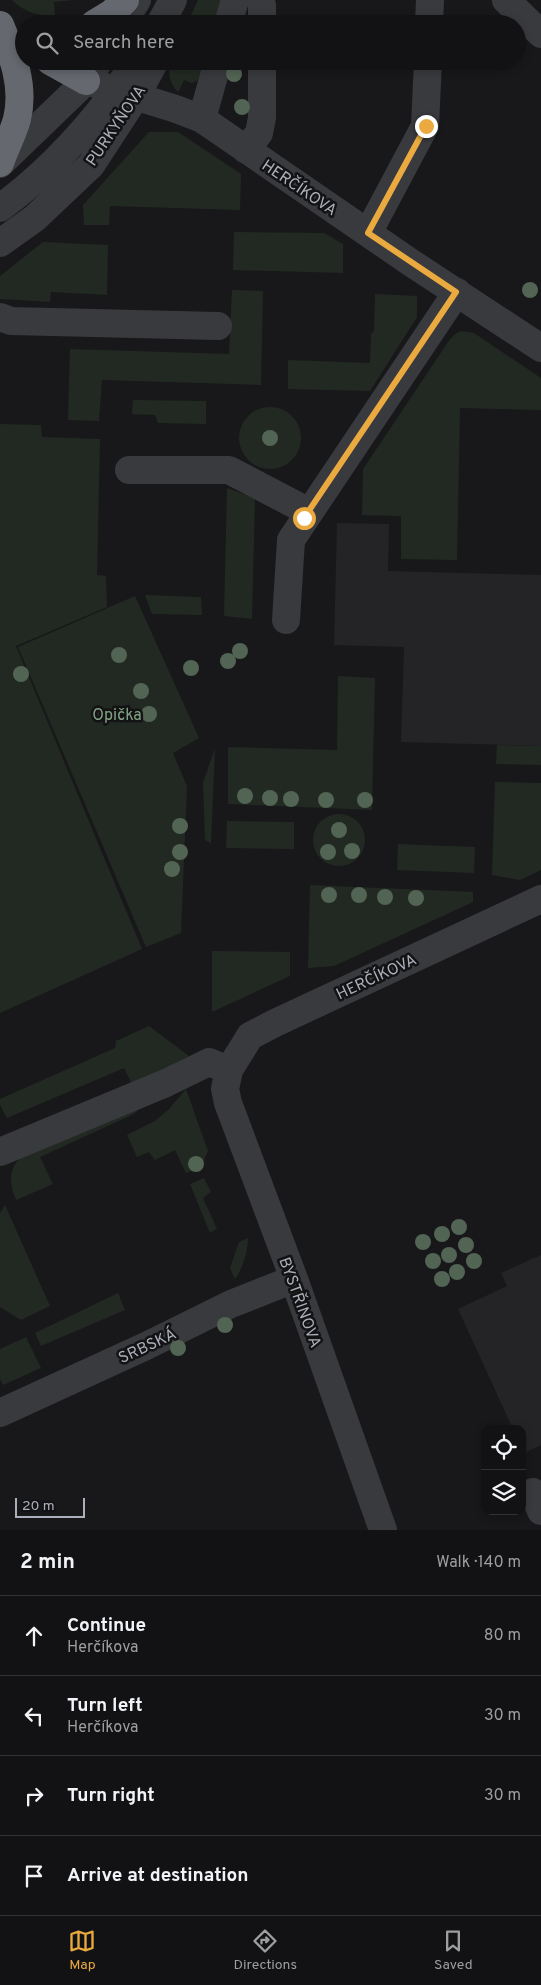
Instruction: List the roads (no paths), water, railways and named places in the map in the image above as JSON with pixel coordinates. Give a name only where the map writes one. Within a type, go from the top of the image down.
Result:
[{"type":"highway","points":[[109,15],[125,0]]},
{"type":"highway","points":[[0,21],[15,24]]},
{"type":"highway","points":[[0,21],[15,34]]},
{"type":"highway","points":[[0,26],[15,62]]},
{"type":"highway","points":[[0,163],[17,119],[20,94],[16,70]]},
{"type":"highway","points":[[74,70],[108,83]]},
{"type":"street","points":[[128,15],[137,0]]},
{"type":"street","points":[[150,15],[158,0]]},
{"type":"street","points":[[165,15],[173,0]]},
{"type":"street","points":[[181,15],[189,0]]},
{"type":"street","points":[[231,15],[235,0]]},
{"type":"street","points":[[429,15],[430,0]]},
{"type":"street","points":[[506,0],[521,15]]},
{"type":"street","points":[[526,19],[541,34]]},
{"type":"street","points":[[0,208],[33,181],[79,137],[116,70]]},
{"type":"street","points":[[0,193],[50,148],[88,108],[108,83],[125,70]]},
{"type":"street","name":"PURKYŇOVA","points":[[0,163],[108,83],[136,70]]},
{"type":"street","points":[[202,120],[216,70]]},
{"type":"street","points":[[246,150],[259,133],[262,118],[262,70]]},
{"type":"street","points":[[368,233],[426,126],[428,70]]},
{"type":"street","name":"PURKYŇOVA","points":[[0,243],[35,218],[91,165],[108,83]]},
{"type":"street","name":"HERČÍKOVA","points":[[108,83],[202,120],[541,348]]},
{"type":"street","points":[[286,620],[291,540],[456,292]]},
{"type":"street","points":[[0,317],[11,321],[218,326]]},
{"type":"street","points":[[130,470],[229,470],[309,512]]},
{"type":"street","name":"HERČÍKOVA","points":[[228,1071],[250,1036],[541,899]]},
{"type":"street","points":[[0,1152],[166,1083],[209,1062],[228,1071]]},
{"type":"street","name":"BYSTŘINOVA","points":[[228,1071],[225,1089],[228,1103],[294,1279],[383,1530]]},
{"type":"street","name":"SRBSKÁ","points":[[0,1413],[146,1346],[231,1304],[294,1279]]},
{"type":"park label","name":"Opička","points":[[117,714]]}]
